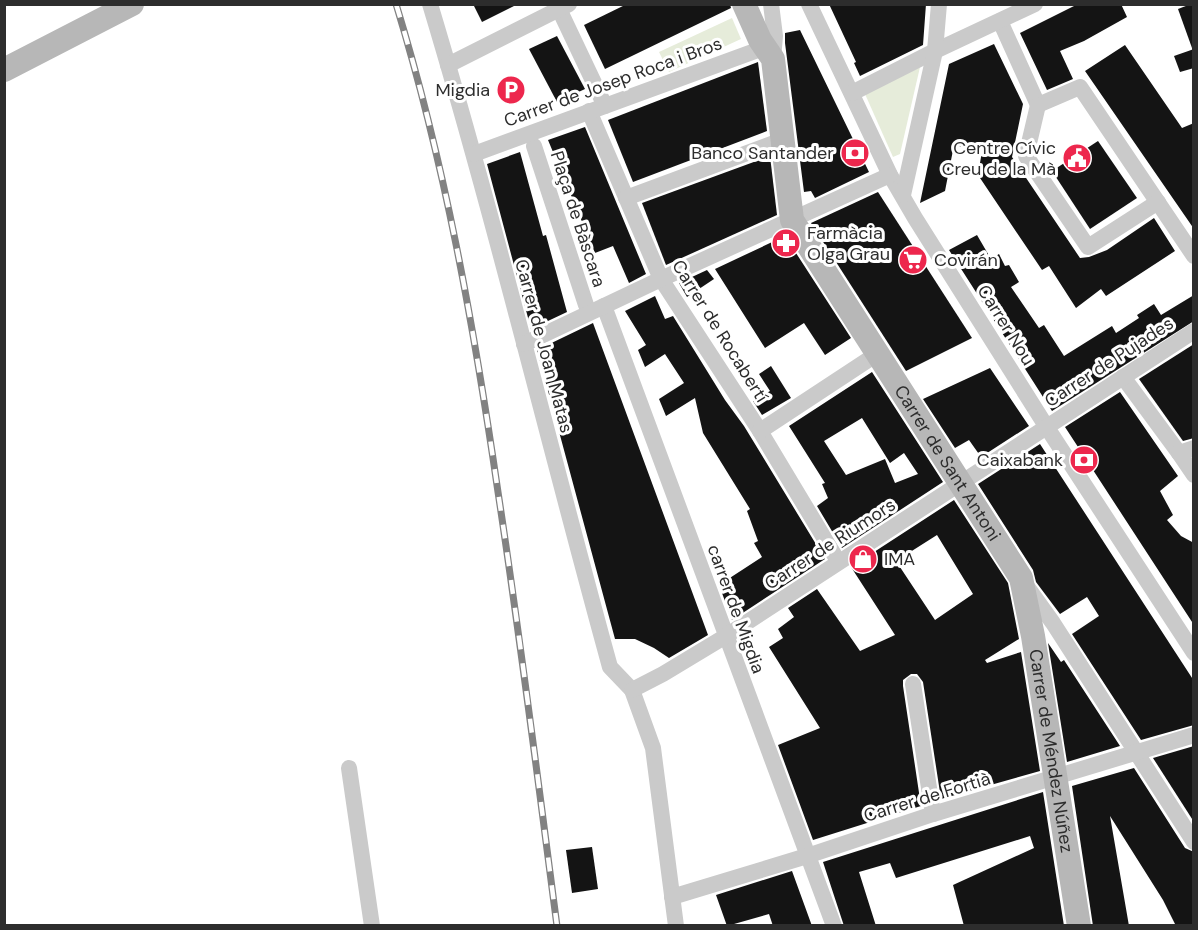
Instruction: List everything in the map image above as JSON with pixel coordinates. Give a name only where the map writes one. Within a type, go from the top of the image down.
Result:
[{"type":"street","points":[[4,70],[132,4]]},
{"type":"street","name":"Carrer de Joan Matas","points":[[430,4],[474,154],[610,667],[632,690]]},
{"type":"street","name":"Carrer de Sant Antoni","points":[[744,4],[760,40],[769,53],[783,140],[792,220],[1021,578],[1053,623],[1194,842]]},
{"type":"street","name":"Carrer de Sant Antoni","points":[[769,53],[775,36],[771,4]]},
{"type":"street","name":"Carrer Nou","points":[[808,4],[890,175],[1046,426],[1194,653]]},
{"type":"street","points":[[903,195],[935,51],[939,4]]},
{"type":"street","points":[[852,93],[1035,4]]},
{"type":"street","points":[[448,65],[564,7]]},
{"type":"street","name":"Carrer de Rocabertí","points":[[564,7],[626,198],[661,279],[760,431],[838,561]]},
{"type":"street","points":[[1000,21],[1038,105],[1026,156],[1088,247],[1158,202]]},
{"type":"street","name":"Carrer de Josep Roca i Bros","points":[[474,154],[597,108],[769,53]]},
{"type":"street","points":[[1038,105],[1080,87],[1194,256]]},
{"type":"street","points":[[626,198],[783,140]]},
{"type":"street","name":"Plaça de Bàscara","points":[[534,146],[586,304]]},
{"type":"street","points":[[524,344],[890,175]]},
{"type":"street","name":"carrer de Migdia","points":[[604,306],[834,926]]},
{"type":"street","name":"Carrer de Pujades","points":[[1046,426],[1194,331]]},
{"type":"street","points":[[760,431],[877,354]]},
{"type":"street","points":[[1123,376],[1186,450],[1194,475]]},
{"type":"street","name":"Carrer de Riumors","points":[[632,690],[726,636],[1046,426]]},
{"type":"street","name":"Carrer de Méndez Núñez","points":[[1021,578],[1033,636],[1079,926]]},
{"type":"street","points":[[1033,636],[1042,626],[1053,623]]},
{"type":"street","points":[[913,684],[933,814]]},
{"type":"street","points":[[632,690],[653,748],[676,926]]},
{"type":"street","name":"Carrer de Fortià","points":[[672,897],[807,856],[933,814],[1194,735]]},
{"type":"street","points":[[349,768],[372,926]]},
{"type":"green space","points":[[732,18],[741,39],[669,72],[659,52]]},
{"type":"green space","points":[[920,67],[900,154],[893,157],[865,94]]},
{"type":"building","points":[[473,4],[518,4],[482,22]]},
{"type":"building","points":[[627,4],[730,4],[731,8],[605,69],[584,25]]},
{"type":"building","points":[[829,4],[926,4],[923,45],[860,76],[854,63],[856,62]]},
{"type":"building","points":[[1078,4],[1121,4],[1127,17],[1084,41],[1060,51],[1073,79],[1047,90],[1020,33]]},
{"type":"building","points":[[1194,4],[1192,48],[1178,9]]},
{"type":"building","points":[[800,30],[869,172],[815,198],[811,191],[804,192],[785,43],[785,33]]},
{"type":"building","points":[[557,36],[585,89],[557,102],[529,49]]},
{"type":"building","points":[[994,44],[1023,104],[1012,157],[1080,258],[1107,250],[1154,218],[1175,251],[1106,296],[1101,289],[1076,308],[1049,266],[1042,270],[978,175],[982,151],[954,145],[945,191],[920,203],[949,64]]},
{"type":"building","points":[[1125,45],[1182,128],[1194,123],[1194,229],[1085,71]]},
{"type":"building","points":[[1194,49],[1194,68],[1180,72],[1174,56]]},
{"type":"building","points":[[758,62],[767,131],[633,182],[608,120]]},
{"type":"building","points":[[585,127],[646,274],[629,283],[613,246],[595,253],[548,140]]},
{"type":"building","points":[[1098,141],[1137,198],[1090,229],[1052,171]]},
{"type":"building","points":[[520,152],[567,312],[531,329],[487,164]]},
{"type":"building","points":[[770,156],[777,215],[666,265],[642,203]]},
{"type":"building","points":[[878,192],[972,338],[906,371],[811,223]]},
{"type":"building","points":[[977,235],[991,259],[999,254],[1005,266],[1009,265],[1019,282],[1011,287],[1039,328],[1044,325],[1064,356],[1112,326],[1116,333],[1139,318],[1137,315],[1154,304],[1161,315],[1194,295],[1194,321],[1052,411],[949,250]]},
{"type":"building","points":[[785,236],[851,338],[825,355],[804,323],[765,348],[715,269]]},
{"type":"building","points":[[707,270],[714,279],[687,297],[679,283]]},
{"type":"building","points":[[655,296],[665,319],[673,316],[725,400],[744,426],[825,559],[732,620],[719,585],[762,557],[754,543],[758,541],[747,511],[750,509],[703,433],[695,398],[666,416],[659,399],[684,383],[665,354],[645,367],[638,350],[646,345],[625,311]]},
{"type":"building","points":[[593,323],[708,635],[669,658],[635,639],[615,639],[537,350]]},
{"type":"building","points":[[1194,344],[1194,438],[1183,441],[1139,379]]},
{"type":"building","points":[[771,366],[791,398],[762,415],[753,401],[770,391],[759,374]]},
{"type":"building","points":[[990,368],[1029,426],[981,457],[969,440],[955,448],[923,399]]},
{"type":"building","points":[[872,372],[943,482],[842,548],[817,506],[828,498],[822,484],[825,483],[789,426]],"holes":[[[862,418],[890,463],[904,453],[918,474],[895,483],[885,459],[846,475],[824,441]]]},
{"type":"building","points":[[1120,392],[1178,476],[1160,491],[1173,515],[1167,520],[1181,536],[1194,543],[1194,625],[1065,427]]},
{"type":"building","points":[[1040,444],[1194,681],[1194,725],[1141,740],[1072,634],[1099,616],[1087,597],[1060,614],[1036,582],[1033,570],[978,484]]},
{"type":"building","points":[[954,500],[1008,583],[1019,639],[985,660],[987,663],[1021,652],[1040,771],[941,799],[923,682],[917,674],[911,674],[903,680],[903,686],[921,806],[813,840],[778,745],[820,728],[769,647],[783,638],[778,629],[794,617],[788,608],[817,589],[860,651],[895,635],[851,567]],"holes":[[[937,535],[973,594],[935,620],[896,561]]]},
{"type":"building","points":[[1048,643],[1061,662],[1064,660],[1120,746],[1067,762]]},
{"type":"building","points":[[1194,746],[1194,822],[1153,758]]},
{"type":"building","points":[[1134,768],[1185,848],[1194,852],[1194,926],[1176,926],[1163,900],[1110,816],[1129,926],[1093,926],[1072,786]]},
{"type":"building","points":[[1043,792],[1064,926],[964,926],[953,885],[1034,848],[1030,836],[896,878],[890,863],[859,872],[876,926],[844,926],[823,862]]},
{"type":"building","points":[[592,847],[598,889],[572,893],[566,850]]},
{"type":"building","points":[[792,871],[812,926],[773,926],[769,914],[727,926],[716,895]]},
{"type":"railway","points":[[396,4],[443,185],[479,369],[514,600],[557,926]]},
{"type":"place","name":"Migdia","points":[[511,90]]},
{"type":"place","name":"Banco Santander","points":[[855,153]]},
{"type":"place","name":"Centre Cívic Creu de la Mà","points":[[1077,158]]},
{"type":"place","name":"Farmàcia Olga Grau","points":[[786,243]]},
{"type":"place","name":"Covirán","points":[[913,260]]},
{"type":"place","name":"Caixabank","points":[[1084,460]]},
{"type":"place","name":"IMA","points":[[863,559]]}]
